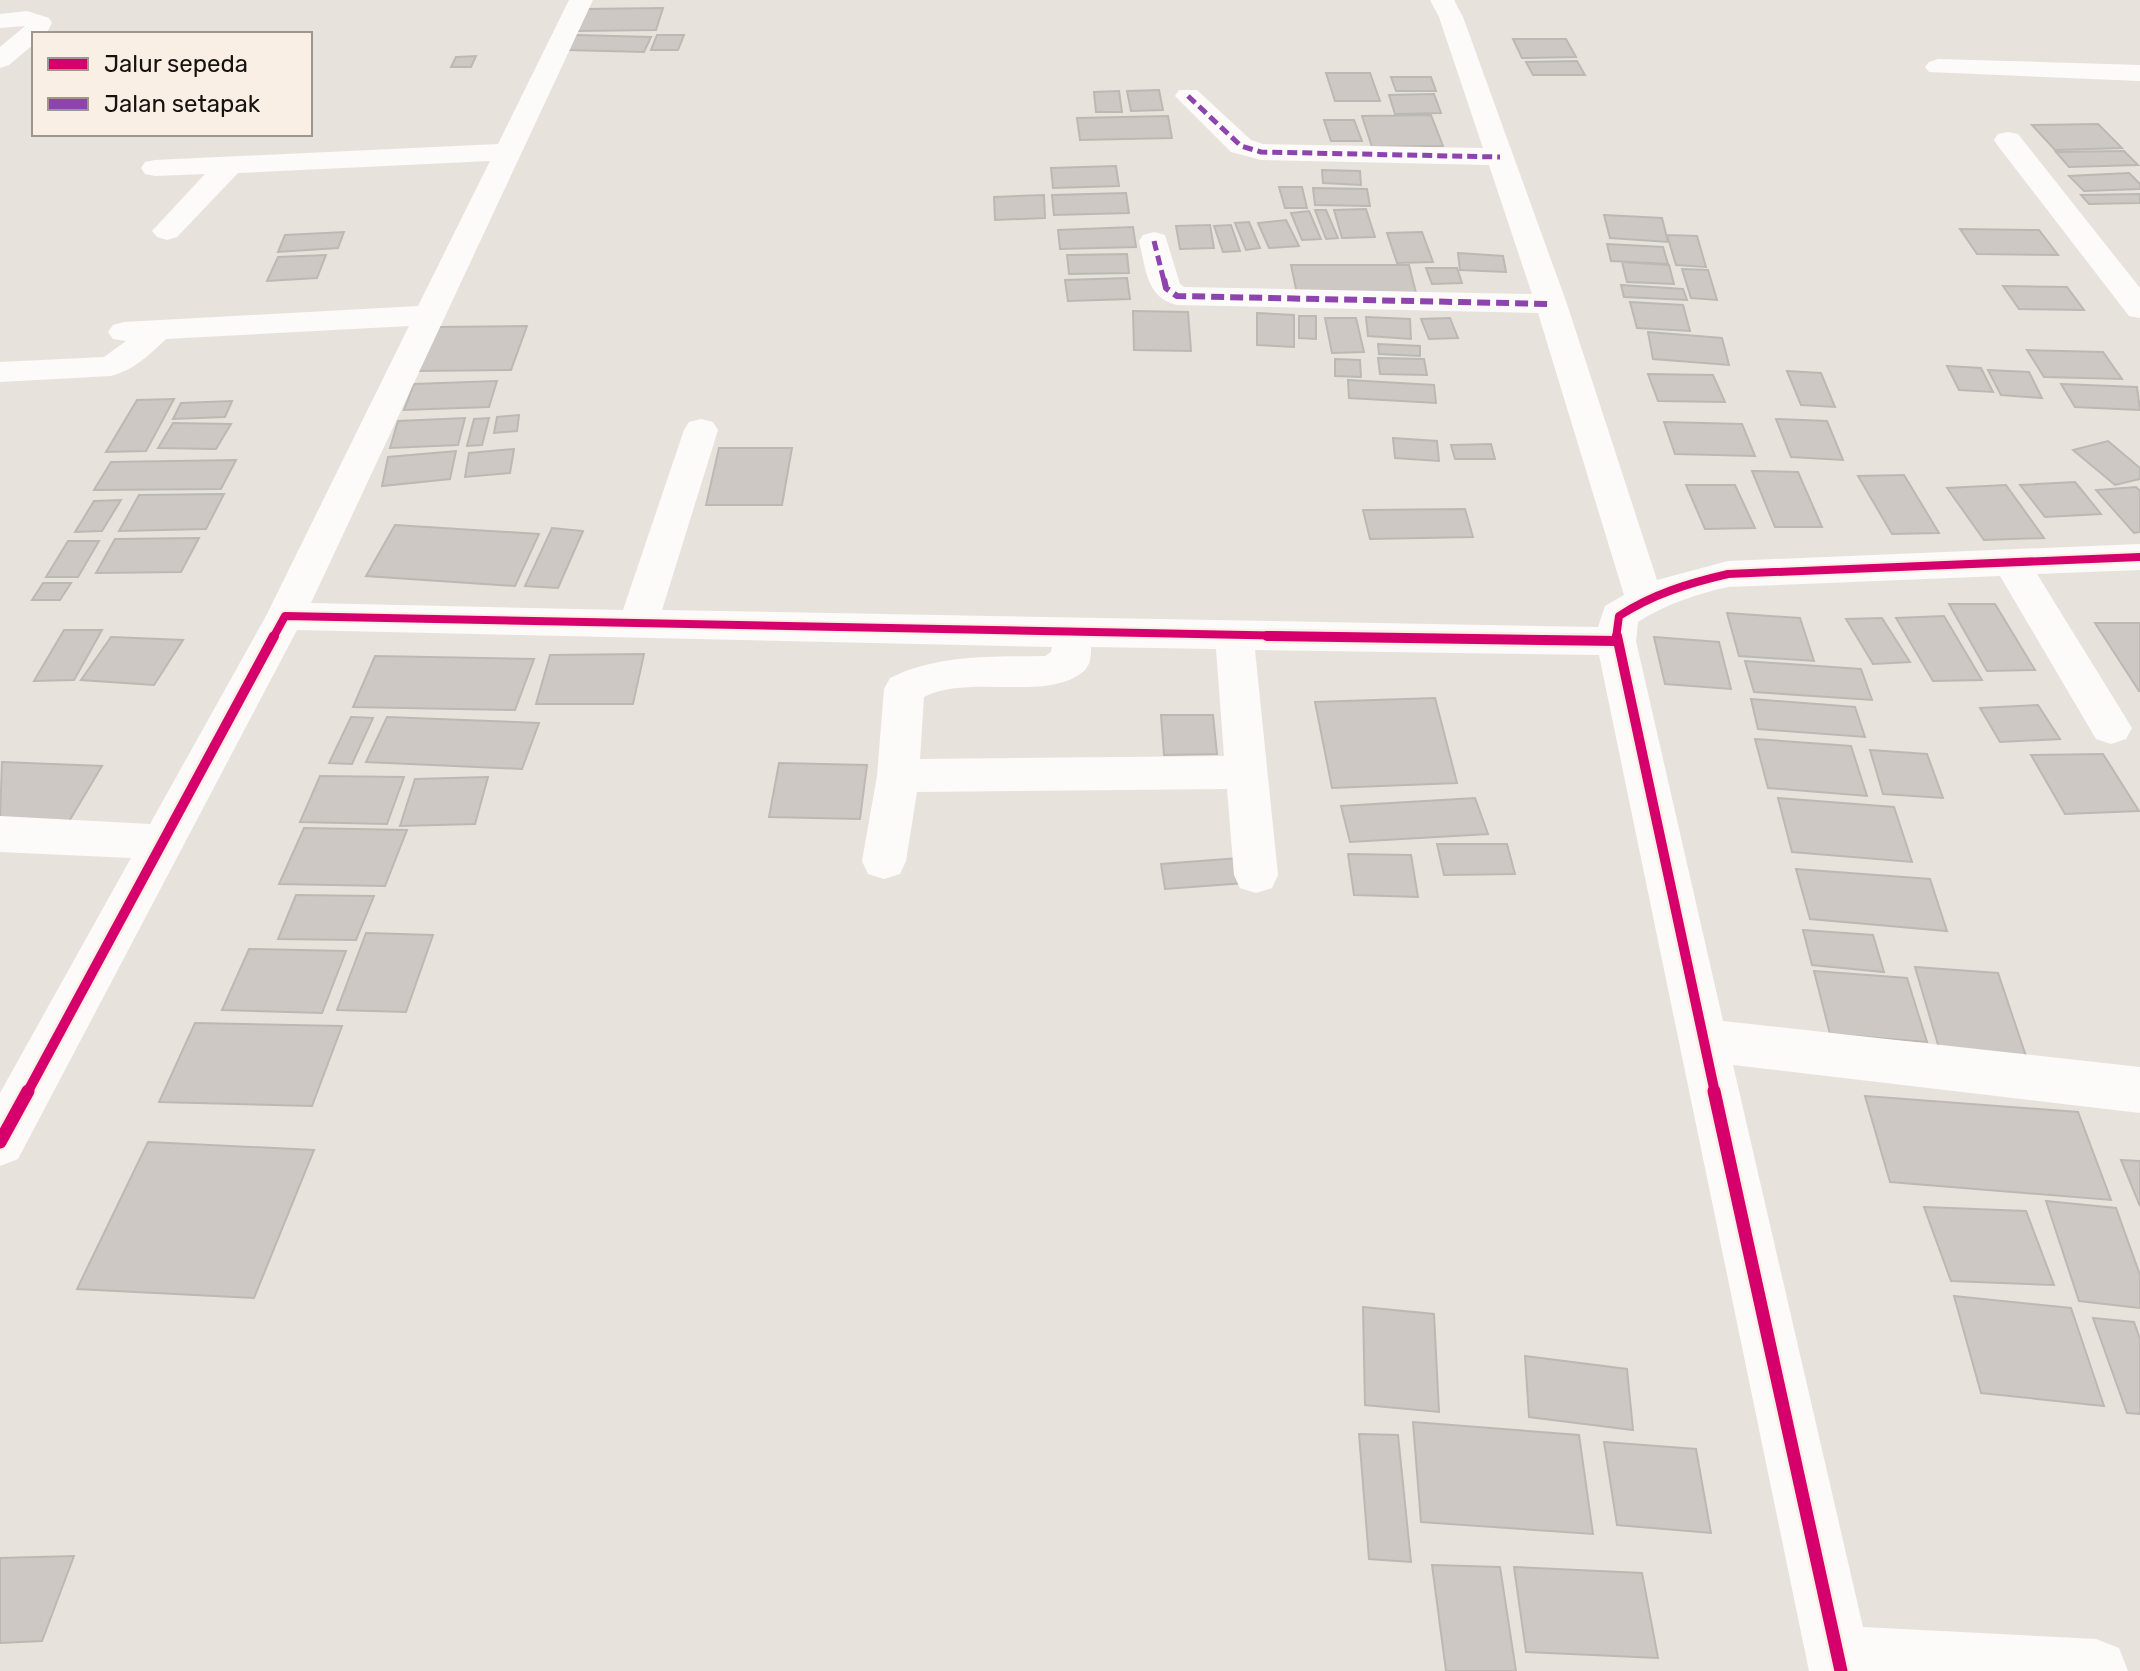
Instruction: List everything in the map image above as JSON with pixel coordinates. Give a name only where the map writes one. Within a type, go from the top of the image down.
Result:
[{"type":"street","points":[[0,1140],[165,842],[285,616],[581,0]]},
{"type":"street","points":[[1442,0],[1451,17],[1551,304],[1644,598]]},
{"type":"street","points":[[0,21],[27,18],[40,23],[33,32]]},
{"type":"street","points":[[0,60],[32,33]]},
{"type":"street","points":[[1938,67],[2140,73]]},
{"type":"street","points":[[1188,96],[1241,146],[1261,152],[1500,157]]},
{"type":"street","points":[[2008,140],[2140,309]]},
{"type":"street","points":[[155,168],[509,152]]},
{"type":"street","points":[[167,231],[228,167]]},
{"type":"street","points":[[1154,241],[1166,288],[1177,296],[1551,304]]},
{"type":"street","points":[[124,332],[431,315]]},
{"type":"street","points":[[0,372],[111,366],[134,352],[157,330]]},
{"type":"street","points":[[638,624],[701,430]]},
{"type":"street","points":[[2096,1671],[1839,1664],[1616,641],[1619,616],[1644,598],[1679,585],[1728,574],[2140,557]]},
{"type":"street","points":[[2012,564],[2111,728]]},
{"type":"street","points":[[285,616],[1616,641]]},
{"type":"street","points":[[884,861],[898,776],[904,689],[918,680],[938,675],[1050,670],[1062,666],[1071,660],[1072,633]]},
{"type":"street","points":[[1234,635],[1256,875]]},
{"type":"street","points":[[898,776],[1246,772]]},
{"type":"street","points":[[0,834],[165,842]]},
{"type":"street","points":[[1703,1040],[2140,1090]]},
{"type":"building","points":[[663,8],[656,30],[577,31],[586,9]]},
{"type":"building","points":[[576,35],[651,37],[644,52],[568,50]]},
{"type":"building","points":[[657,35],[684,35],[678,50],[651,50]]},
{"type":"building","points":[[1513,39],[1566,39],[1576,57],[1522,58]]},
{"type":"building","points":[[476,56],[471,67],[451,67],[456,57]]},
{"type":"building","points":[[1577,61],[1585,75],[1533,75],[1526,62]]},
{"type":"building","points":[[1326,73],[1370,73],[1380,101],[1335,101]]},
{"type":"building","points":[[1391,77],[1431,77],[1436,91],[1396,91]]},
{"type":"building","points":[[1159,90],[1163,110],[1131,111],[1127,91]]},
{"type":"building","points":[[1119,91],[1122,112],[1096,112],[1094,92]]},
{"type":"building","points":[[1434,94],[1441,113],[1395,114],[1389,95]]},
{"type":"building","points":[[1431,115],[1443,146],[1372,147],[1362,116]]},
{"type":"building","points":[[1168,116],[1172,138],[1080,140],[1077,118]]},
{"type":"building","points":[[1324,120],[1354,120],[1362,141],[1331,141]]},
{"type":"building","points":[[2098,124],[2122,148],[2055,150],[2032,125]]},
{"type":"building","points":[[2124,151],[2138,165],[2069,167],[2056,152]]},
{"type":"building","points":[[1116,166],[1119,186],[1053,188],[1051,168]]},
{"type":"building","points":[[1322,170],[1360,171],[1361,185],[1323,183]]},
{"type":"building","points":[[2129,173],[2140,184],[2140,189],[2084,191],[2069,176]]},
{"type":"building","points":[[1279,187],[1302,187],[1307,208],[1285,208]]},
{"type":"building","points":[[1313,188],[1367,189],[1370,206],[1315,205]]},
{"type":"building","points":[[1126,193],[1129,213],[1054,215],[1052,195]]},
{"type":"building","points":[[2140,194],[2140,203],[2089,204],[2081,195]]},
{"type":"building","points":[[1044,195],[1045,218],[995,220],[994,197]]},
{"type":"building","points":[[1366,209],[1375,237],[1342,238],[1334,210]]},
{"type":"building","points":[[1315,210],[1326,210],[1338,238],[1326,239]]},
{"type":"building","points":[[1309,211],[1321,239],[1302,240],[1291,213]]},
{"type":"building","points":[[1604,215],[1662,218],[1668,242],[1610,238]]},
{"type":"building","points":[[1286,220],[1299,246],[1269,248],[1258,223]]},
{"type":"building","points":[[1249,222],[1260,248],[1246,250],[1235,223]]},
{"type":"building","points":[[1210,225],[1214,248],[1180,249],[1176,226]]},
{"type":"building","points":[[1231,225],[1240,251],[1223,252],[1214,226]]},
{"type":"building","points":[[1133,227],[1136,247],[1060,249],[1058,230]]},
{"type":"building","points":[[1960,229],[2039,230],[2058,255],[1977,254]]},
{"type":"building","points":[[344,232],[338,248],[278,252],[285,235]]},
{"type":"building","points":[[1422,232],[1433,262],[1397,263],[1387,233]]},
{"type":"building","points":[[1667,235],[1697,236],[1706,267],[1676,265]]},
{"type":"building","points":[[1607,244],[1663,247],[1668,264],[1611,261]]},
{"type":"building","points":[[1458,253],[1503,256],[1506,272],[1460,270]]},
{"type":"building","points":[[1127,254],[1129,273],[1069,274],[1067,255]]},
{"type":"building","points":[[326,255],[317,278],[267,281],[278,257]]},
{"type":"building","points":[[1622,262],[1669,265],[1674,284],[1627,282]]},
{"type":"building","points":[[1291,265],[1409,265],[1416,293],[1297,294]]},
{"type":"building","points":[[1426,268],[1457,268],[1462,283],[1432,284]]},
{"type":"building","points":[[1682,269],[1708,270],[1717,300],[1691,298]]},
{"type":"building","points":[[1127,278],[1130,299],[1068,301],[1065,280]]},
{"type":"building","points":[[1621,285],[1683,289],[1687,300],[1624,297]]},
{"type":"building","points":[[2003,286],[2067,287],[2084,310],[2019,309]]},
{"type":"building","points":[[1630,302],[1683,305],[1690,331],[1637,328]]},
{"type":"building","points":[[1133,311],[1188,312],[1191,351],[1134,350]]},
{"type":"building","points":[[1257,313],[1294,315],[1294,347],[1257,345]]},
{"type":"building","points":[[1299,316],[1316,316],[1316,339],[1299,338]]},
{"type":"building","points":[[1366,317],[1410,319],[1411,339],[1368,336]]},
{"type":"building","points":[[1325,318],[1356,318],[1364,352],[1332,353]]},
{"type":"building","points":[[1450,318],[1458,338],[1429,339],[1421,319]]},
{"type":"building","points":[[527,326],[511,370],[417,371],[436,327]]},
{"type":"building","points":[[1648,332],[1722,338],[1729,365],[1653,359]]},
{"type":"building","points":[[1378,344],[1420,346],[1420,356],[1379,354]]},
{"type":"building","points":[[2027,350],[2103,352],[2122,379],[2044,377]]},
{"type":"building","points":[[1378,358],[1424,359],[1427,375],[1380,374]]},
{"type":"building","points":[[1335,359],[1360,360],[1361,377],[1335,376]]},
{"type":"building","points":[[1947,366],[1981,368],[1993,392],[1959,390]]},
{"type":"building","points":[[1988,370],[2029,372],[2042,398],[2001,395]]},
{"type":"building","points":[[1787,371],[1821,373],[1835,407],[1801,405]]},
{"type":"building","points":[[1648,374],[1713,375],[1725,402],[1658,401]]},
{"type":"building","points":[[1348,380],[1434,385],[1436,403],[1349,398]]},
{"type":"building","points":[[497,381],[489,407],[404,410],[414,384]]},
{"type":"building","points":[[2061,384],[2137,387],[2140,410],[2075,407]]},
{"type":"building","points":[[174,399],[146,451],[106,452],[137,400]]},
{"type":"building","points":[[232,401],[225,417],[173,419],[181,403]]},
{"type":"building","points":[[519,415],[517,431],[494,433],[497,417]]},
{"type":"building","points":[[465,418],[458,445],[390,448],[398,421]]},
{"type":"building","points":[[489,418],[482,445],[467,446],[474,419]]},
{"type":"building","points":[[1776,419],[1827,421],[1843,460],[1791,457]]},
{"type":"building","points":[[1664,422],[1742,424],[1755,456],[1675,454]]},
{"type":"building","points":[[173,423],[231,424],[216,449],[158,448]]},
{"type":"building","points":[[1393,438],[1437,441],[1439,461],[1395,458]]},
{"type":"building","points":[[2108,441],[2140,468],[2140,479],[2115,485],[2073,450]]},
{"type":"building","points":[[1491,444],[1495,459],[1455,459],[1451,445]]},
{"type":"building","points":[[719,448],[792,448],[782,505],[706,505]]},
{"type":"building","points":[[514,449],[510,473],[465,477],[469,453]]},
{"type":"building","points":[[456,451],[450,479],[382,486],[388,457]]},
{"type":"building","points":[[236,460],[221,489],[94,490],[111,462]]},
{"type":"building","points":[[1752,471],[1798,472],[1822,527],[1775,527]]},
{"type":"building","points":[[1904,475],[1939,533],[1892,534],[1858,476]]},
{"type":"building","points":[[2075,482],[2101,514],[2045,517],[2020,485]]},
{"type":"building","points":[[1686,485],[1735,485],[1755,528],[1705,529]]},
{"type":"building","points":[[2006,485],[2044,538],[1984,540],[1947,488]]},
{"type":"building","points":[[2136,487],[2140,491],[2140,532],[2134,533],[2096,490]]},
{"type":"building","points":[[224,494],[206,529],[119,531],[139,495]]},
{"type":"building","points":[[121,500],[102,531],[75,532],[94,501]]},
{"type":"building","points":[[1465,509],[1473,537],[1370,539],[1363,510]]},
{"type":"building","points":[[395,525],[539,534],[515,586],[366,576]]},
{"type":"building","points":[[552,528],[583,531],[558,588],[525,586]]},
{"type":"building","points":[[199,538],[181,572],[96,573],[115,539]]},
{"type":"building","points":[[68,541],[99,541],[78,577],[46,577]]},
{"type":"building","points":[[43,583],[71,583],[60,600],[32,600]]},
{"type":"building","points":[[1949,604],[1995,604],[2035,670],[1987,671]]},
{"type":"building","points":[[1727,613],[1800,618],[1814,661],[1739,656]]},
{"type":"building","points":[[1944,616],[1982,680],[1933,681],[1896,618]]},
{"type":"building","points":[[1882,618],[1910,662],[1873,664],[1846,619]]},
{"type":"building","points":[[2095,623],[2140,623],[2140,691],[2139,691]]},
{"type":"building","points":[[64,630],[102,630],[74,680],[34,681]]},
{"type":"building","points":[[111,637],[183,640],[154,685],[81,680]]},
{"type":"building","points":[[1654,637],[1719,642],[1731,689],[1665,684]]},
{"type":"building","points":[[644,654],[633,704],[536,704],[550,655]]},
{"type":"building","points":[[375,656],[534,659],[515,710],[353,707]]},
{"type":"building","points":[[1745,661],[1861,669],[1872,700],[1754,692]]},
{"type":"building","points":[[1435,698],[1457,783],[1332,788],[1315,702]]},
{"type":"building","points":[[1751,699],[1855,707],[1865,737],[1758,729]]},
{"type":"building","points":[[2038,705],[2060,739],[2000,742],[1980,708]]},
{"type":"building","points":[[1161,715],[1213,715],[1217,754],[1164,755]]},
{"type":"building","points":[[351,717],[373,718],[352,764],[329,763]]},
{"type":"building","points":[[387,717],[539,723],[522,769],[366,762]]},
{"type":"building","points":[[1755,739],[1851,746],[1867,796],[1768,788]]},
{"type":"building","points":[[1870,750],[1927,754],[1943,798],[1883,794]]},
{"type":"building","points":[[2103,754],[2139,811],[2065,814],[2031,755]]},
{"type":"building","points":[[2,762],[102,766],[68,823],[0,819]]},
{"type":"building","points":[[779,763],[867,765],[860,819],[769,817]]},
{"type":"building","points":[[320,776],[404,777],[387,824],[300,822]]},
{"type":"building","points":[[488,777],[475,824],[400,826],[415,779]]},
{"type":"building","points":[[1475,798],[1488,834],[1350,842],[1341,806]]},
{"type":"building","points":[[1778,798],[1894,807],[1912,862],[1792,852]]},
{"type":"building","points":[[304,828],[407,830],[385,886],[279,884]]},
{"type":"building","points":[[1437,844],[1507,844],[1515,874],[1444,875]]},
{"type":"building","points":[[1348,854],[1411,855],[1418,897],[1354,895]]},
{"type":"building","points":[[1239,858],[1245,883],[1165,889],[1161,864]]},
{"type":"building","points":[[1796,869],[1930,879],[1947,931],[1810,919]]},
{"type":"building","points":[[296,895],[374,896],[356,940],[278,939]]},
{"type":"building","points":[[1803,930],[1873,935],[1884,972],[1812,965]]},
{"type":"building","points":[[366,933],[433,935],[406,1012],[337,1010]]},
{"type":"building","points":[[249,949],[346,951],[322,1013],[222,1010]]},
{"type":"building","points":[[1915,967],[1998,973],[2029,1065],[1942,1058]]},
{"type":"building","points":[[1814,971],[1907,978],[1927,1042],[1830,1034]]},
{"type":"building","points":[[195,1023],[342,1026],[312,1106],[159,1102]]},
{"type":"building","points":[[1865,1096],[2078,1112],[2111,1200],[1890,1182]]},
{"type":"building","points":[[148,1142],[314,1150],[254,1298],[77,1289]]},
{"type":"building","points":[[2121,1160],[2140,1161],[2140,1206]]},
{"type":"building","points":[[2046,1201],[2116,1208],[2140,1275],[2140,1308],[2079,1301]]},
{"type":"building","points":[[1924,1207],[2026,1211],[2054,1285],[1951,1281]]},
{"type":"building","points":[[1954,1296],[2071,1308],[2104,1406],[1981,1393]]},
{"type":"building","points":[[1363,1307],[1434,1314],[1439,1412],[1365,1405]]},
{"type":"building","points":[[2093,1318],[2134,1322],[2140,1339],[2140,1414],[2127,1413]]},
{"type":"building","points":[[1525,1356],[1627,1369],[1633,1430],[1529,1417]]},
{"type":"building","points":[[1413,1422],[1579,1435],[1593,1534],[1421,1522]]},
{"type":"building","points":[[1359,1434],[1398,1435],[1411,1562],[1369,1559]]},
{"type":"building","points":[[1604,1442],[1696,1449],[1711,1533],[1617,1525]]},
{"type":"building","points":[[74,1556],[42,1641],[0,1643],[0,1558]]},
{"type":"building","points":[[1432,1565],[1500,1567],[1516,1671],[1446,1671]]},
{"type":"building","points":[[1514,1567],[1642,1573],[1658,1658],[1526,1652]]},
{"type":"marked path","points":[[1188,96],[1241,146],[1261,152],[1500,157]]},
{"type":"marked path","points":[[1154,241],[1166,288],[1177,296],[1551,304]]},
{"type":"cycle path","points":[[1841,1671],[1616,641],[1619,616],[1671,589],[1728,574],[2140,557]]},
{"type":"cycle path","points":[[0,1142],[285,616],[1616,641]]}]
